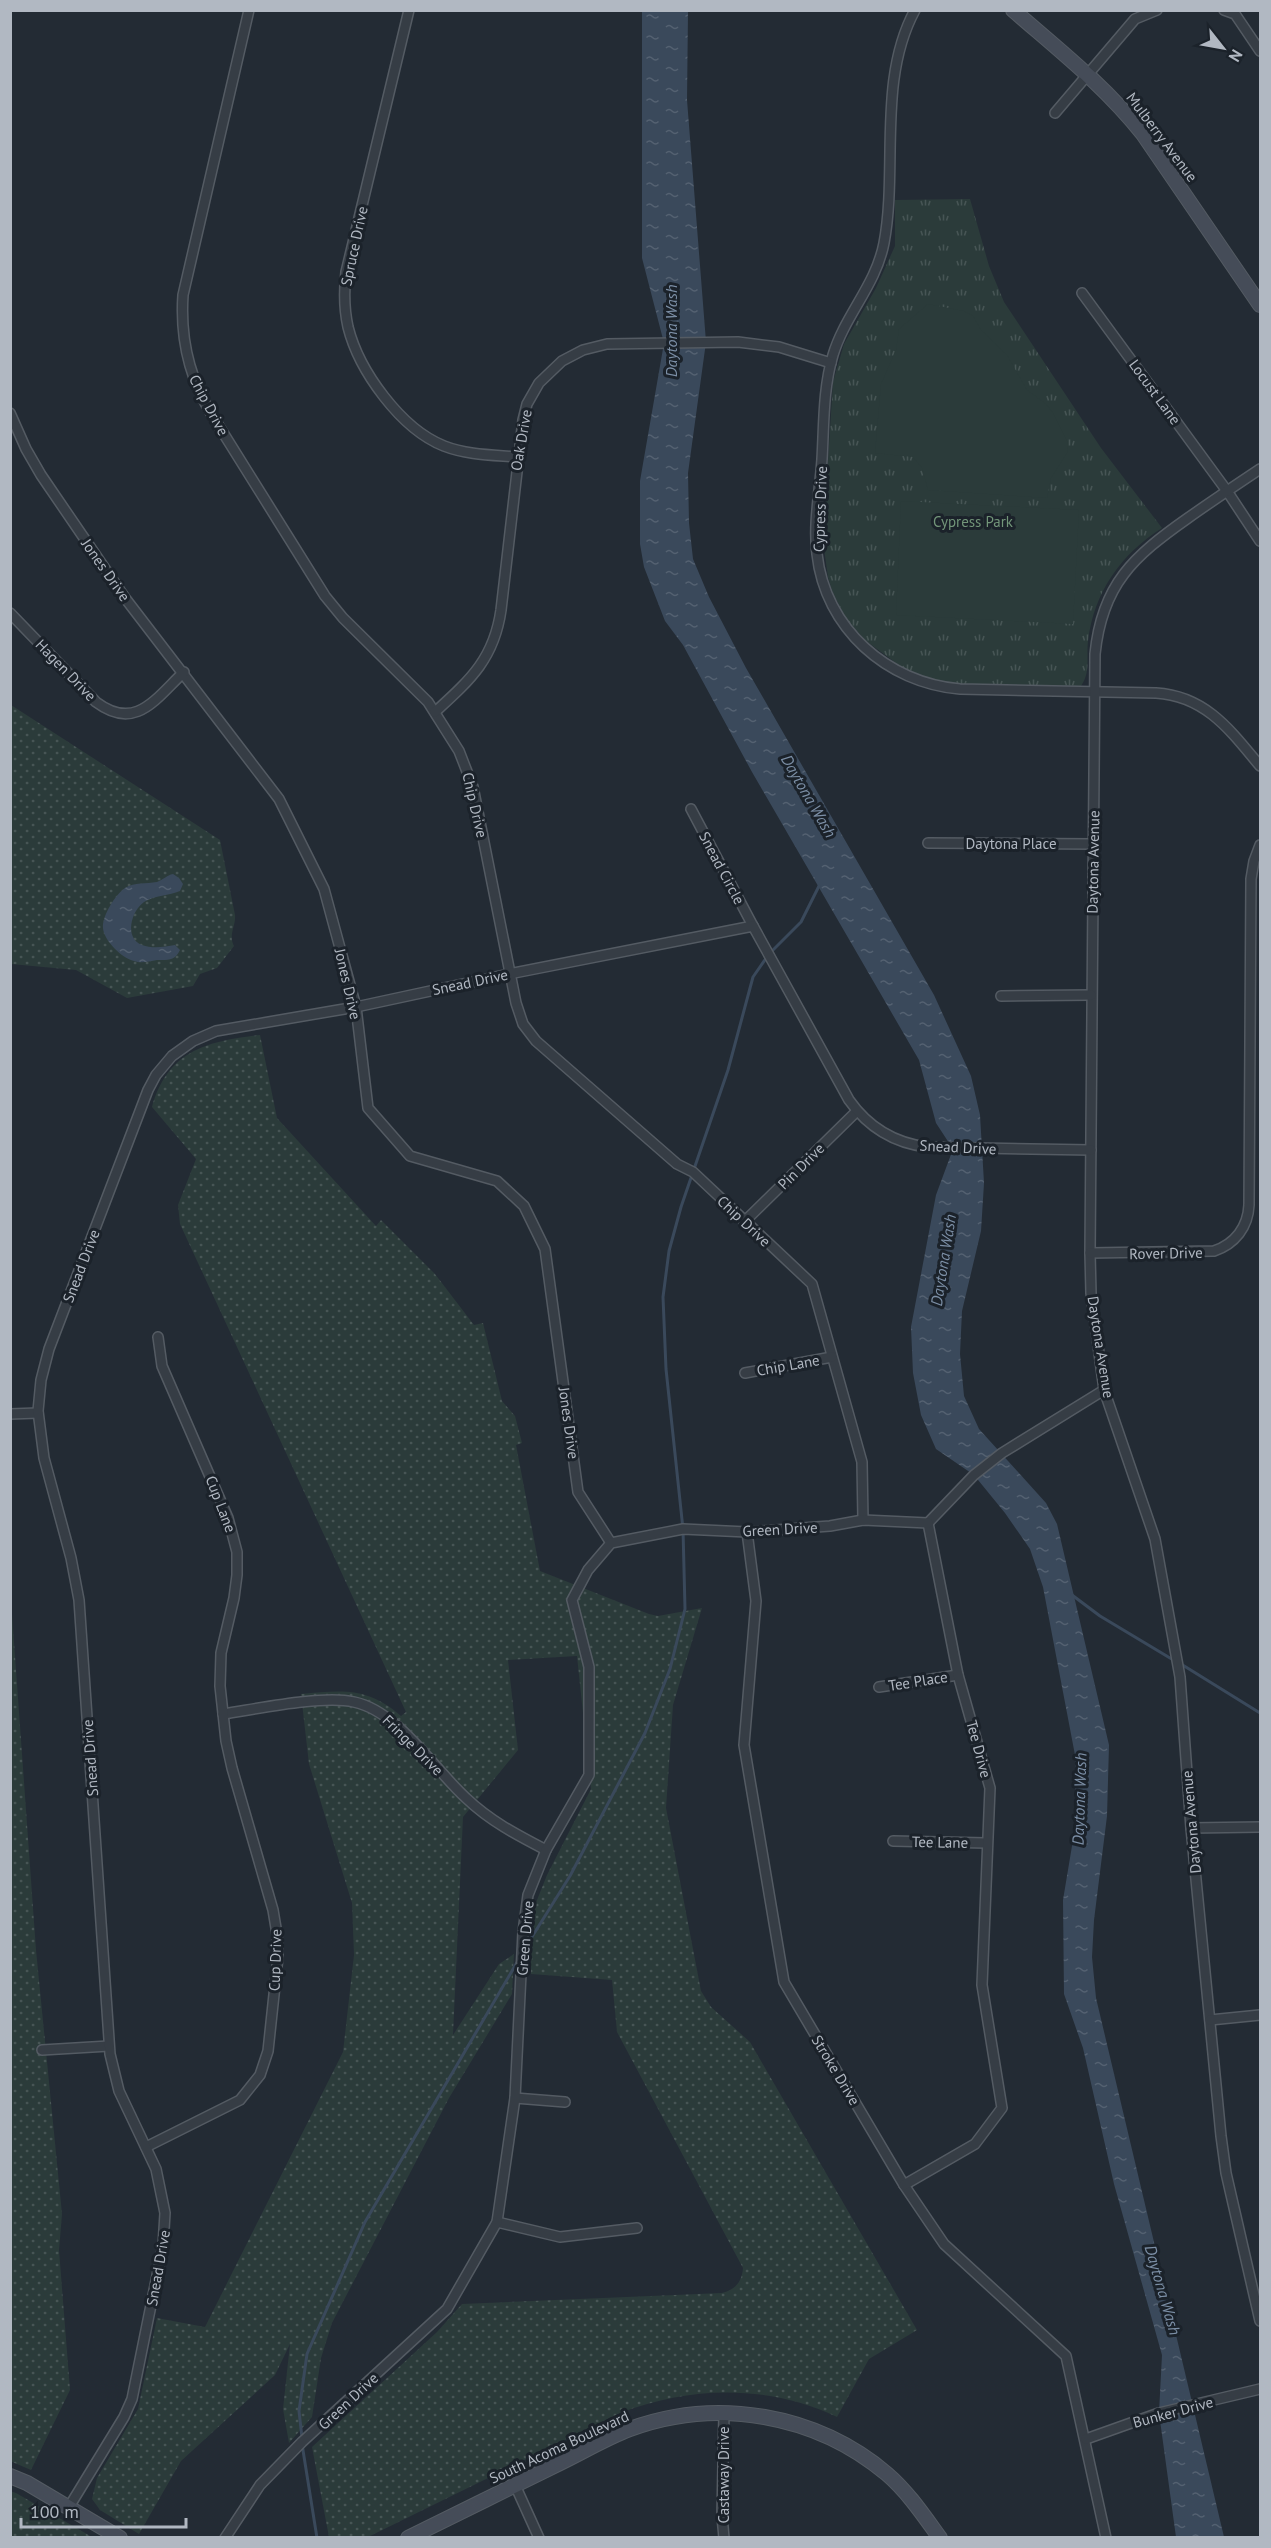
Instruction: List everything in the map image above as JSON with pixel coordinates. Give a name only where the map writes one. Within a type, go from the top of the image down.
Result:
[{"type":"main road","name":"Mulberry Avenue","points":[[1013,10],[1090,75],[1125,111],[1260,305]]},
{"type":"main road","name":"South Acoma Boulevard","points":[[408,2538],[629,2430],[692,2414],[724,2413],[784,2420],[820,2432],[853,2450],[888,2475],[917,2506],[940,2538]]},
{"type":"main road","points":[[10,2476],[69,2507],[120,2538]]},
{"type":"street","name":"Chip Drive","points":[[249,10],[186,280],[182,311],[187,358],[204,402],[325,596],[343,618],[435,711],[459,751],[473,787],[518,1014],[532,1037],[677,1164],[693,1172],[812,1284],[862,1462],[864,1520]]},
{"type":"street","name":"Spruce Drive","points":[[409,10],[346,272],[345,304],[348,326],[360,356],[389,403],[417,432],[443,446],[463,452],[517,457]]},
{"type":"street","name":"Cypress Drive","points":[[915,10],[905,30],[897,62],[883,247],[872,279],[838,341],[827,386],[816,549],[827,594],[851,634],[868,651],[887,665],[914,679],[937,686],[960,689],[1164,693],[1193,701],[1218,717],[1260,766]]},
{"type":"street","points":[[1055,113],[1090,75],[1135,19],[1157,10]]},
{"type":"street","points":[[1224,10],[1235,14],[1260,51]]},
{"type":"street","name":"Locust Lane","points":[[1082,292],[1227,491],[1260,541]]},
{"type":"street","name":"Oak Drive","points":[[435,711],[479,669],[496,637],[523,420],[534,390],[544,377],[562,361],[591,347],[615,344],[738,342],[779,348],[831,363]]},
{"type":"street","name":"Jones Drive","points":[[10,413],[41,475],[125,598],[279,798],[324,889],[356,1007],[368,1108],[410,1156],[497,1181],[524,1206],[545,1249],[578,1492],[611,1543]]},
{"type":"street","name":"Daytona Avenue","points":[[1260,469],[1155,541],[1137,557],[1122,575],[1105,607],[1098,630],[1095,654],[1090,1253],[1091,1293],[1104,1390],[1155,1539],[1180,1677],[1191,1828],[1226,2173],[1260,2321]]},
{"type":"street","name":"Hagen Drive","points":[[10,613],[96,702],[109,712],[128,715],[145,709],[184,672]]},
{"type":"street","name":"Snead Circle","points":[[692,809],[753,926]]},
{"type":"street","name":"Daytona Place","points":[[928,843],[1094,844]]},
{"type":"street","name":"Rover Drive","points":[[1090,1253],[1206,1253],[1228,1245],[1237,1237],[1245,1224],[1249,1209],[1251,879],[1260,845]]},
{"type":"street","name":"Snead Drive","points":[[69,2507],[124,2417],[134,2391],[165,2235],[162,2191],[146,2147],[119,2091],[109,2046],[79,1600],[71,1558],[44,1458],[39,1413],[41,1380],[49,1349],[148,1090],[161,1068],[185,1045],[216,1031],[356,1007],[753,926],[844,1092],[857,1111],[886,1135],[918,1146],[954,1149],[1091,1150]]},
{"type":"street","points":[[1001,996],[1091,995]]},
{"type":"street","name":"Pin Drive","points":[[744,1222],[857,1111]]},
{"type":"street","name":"Cup Lane","points":[[158,1337],[162,1366],[224,1507],[235,1540],[236,1587],[224,1637],[220,1669],[223,1714]]},
{"type":"street","name":"Chip Lane","points":[[745,1372],[832,1357]]},
{"type":"street","points":[[928,1523],[974,1475],[1002,1453],[1104,1390]]},
{"type":"street","points":[[10,1414],[39,1413]]},
{"type":"street","name":"Green Drive","points":[[225,2538],[260,2485],[302,2442],[447,2309],[497,2222],[515,2098],[523,1932],[528,1895],[546,1850],[588,1775],[589,1667],[572,1600],[588,1570],[611,1543],[683,1529],[747,1532],[830,1526],[864,1520],[928,1523]]},
{"type":"street","name":"Tee Drive","points":[[904,2185],[975,2144],[1002,2108],[982,1985],[990,1788],[958,1675],[928,1523]]},
{"type":"street","name":"Stroke Drive","points":[[747,1532],[756,1601],[744,1745],[784,1982],[904,2185],[944,2244],[1066,2356],[1106,2538]]},
{"type":"street","name":"Tee Place","points":[[879,1687],[958,1675]]},
{"type":"street","name":"Fringe Drive","points":[[223,1714],[331,1700],[365,1705],[390,1719],[480,1810],[512,1833],[546,1850]]},
{"type":"street","name":"Cup Drive","points":[[146,2147],[240,2100],[260,2075],[268,2051],[278,1958],[278,1934],[232,1768],[223,1714]]},
{"type":"street","points":[[1191,1828],[1260,1827]]},
{"type":"street","name":"Tee Lane","points":[[894,1841],[986,1843]]},
{"type":"street","points":[[1210,2020],[1260,2015]]},
{"type":"street","points":[[42,2050],[109,2046]]},
{"type":"street","points":[[515,2098],[565,2102]]},
{"type":"street","points":[[497,2222],[560,2237],[637,2228]]},
{"type":"street","name":"Bunker Drive","points":[[1086,2439],[1159,2413],[1260,2390]]},
{"type":"street","name":"Castaway Drive","points":[[724,2413],[722,2517],[724,2538]]},
{"type":"street","points":[[515,2485],[539,2538]]},
{"type":"green space","name":"Cypress Park","points":[[970,199],[989,266],[1004,302],[1101,448],[1162,528],[1147,538],[1122,562],[1103,591],[1091,623],[1087,670],[1081,686],[968,685],[930,680],[907,671],[866,641],[846,619],[828,577],[823,541],[833,382],[844,344],[876,288],[895,246],[895,200]]},
{"type":"green space","points":[[928,304],[964,311],[973,316],[981,330],[1007,355],[1027,390],[1046,404],[1053,413],[1068,443],[1067,453],[1051,478],[1047,498],[928,490],[922,468],[913,457],[875,453],[881,384],[896,350],[899,329]]},
{"type":"green space","points":[[901,501],[1079,510],[1073,624],[896,615]]},
{"type":"green space","points":[[11,705],[220,840],[235,915],[232,934],[234,946],[217,968],[200,974],[193,986],[127,998],[76,970],[11,964]]},
{"type":"green space","points":[[260,1035],[277,1118],[376,1226],[381,1220],[435,1274],[474,1325],[483,1323],[502,1401],[515,1416],[522,1443],[516,1445],[540,1571],[649,1614],[658,1616],[702,1608],[673,1705],[666,1808],[701,1991],[711,2007],[750,2042],[917,2330],[869,2359],[837,2417],[784,2399],[729,2392],[701,2394],[647,2404],[620,2413],[368,2537],[329,2537],[312,2447],[437,2332],[462,2304],[722,2293],[737,2285],[743,2268],[617,2032],[612,1980],[531,1974],[531,1926],[537,1900],[547,1875],[591,1789],[577,1656],[508,1660],[518,1750],[463,1817],[453,2035],[499,1964],[514,1954],[512,1994],[449,2098],[332,2323],[321,2358],[312,2417],[289,2443],[283,2409],[290,2344],[275,2375],[181,2461],[139,2534],[100,2510],[92,2499],[97,2478],[138,2409],[157,2318],[205,2327],[343,2052],[354,1955],[352,1903],[309,1764],[301,1694],[342,1692],[366,1695],[401,1716],[406,1712],[180,1224],[178,1205],[196,1159],[152,1107],[168,1073],[192,1052],[223,1041]]},
{"type":"green space","points":[[10,1586],[36,1950],[62,2214],[59,2250],[70,2390],[31,2470],[10,2461]]},
{"type":"green space","points":[[10,2491],[16,2493],[92,2537],[11,2537]]},
{"type":"water","name":"Daytona Wash","points":[[642,11],[688,11],[687,100],[706,342],[688,473],[689,523],[693,559],[709,597],[746,668],[934,995],[971,1076],[980,1115],[984,1183],[981,1231],[962,1311],[960,1354],[964,1396],[979,1429],[1046,1503],[1057,1524],[1109,1745],[1107,1816],[1094,1920],[1092,1957],[1096,1998],[1224,2537],[1176,2537],[1159,2413],[1162,2355],[1114,2184],[1083,2048],[1064,1994],[1063,1900],[1075,1828],[1075,1755],[1043,1587],[1030,1549],[1005,1513],[974,1475],[936,1449],[921,1415],[913,1373],[911,1327],[936,1195],[953,1149],[936,1123],[919,1060],[752,772],[683,645],[665,621],[644,567],[640,544],[640,481],[664,343],[642,258]]},
{"type":"water","points":[[173,874],[183,884],[180,891],[153,898],[139,906],[131,924],[131,931],[136,942],[142,945],[163,947],[175,945],[180,950],[176,956],[168,960],[140,962],[129,959],[114,948],[104,933],[103,923],[110,906],[125,888],[157,882]]},
{"type":"waterway","points":[[525,1948],[570,1876],[645,1733],[670,1669],[685,1609],[683,1529],[666,1369],[663,1297],[669,1251],[681,1207],[728,1070],[753,977],[769,954],[801,922],[819,886]]},
{"type":"waterway","points":[[1072,1595],[1100,1616],[1175,1661]]},
{"type":"waterway","points":[[1181,1664],[1260,1713]]},
{"type":"waterway","points":[[302,2438],[299,2411],[307,2354],[365,2222],[519,1959]]},
{"type":"waterway","points":[[302,2444],[317,2538]]}]
